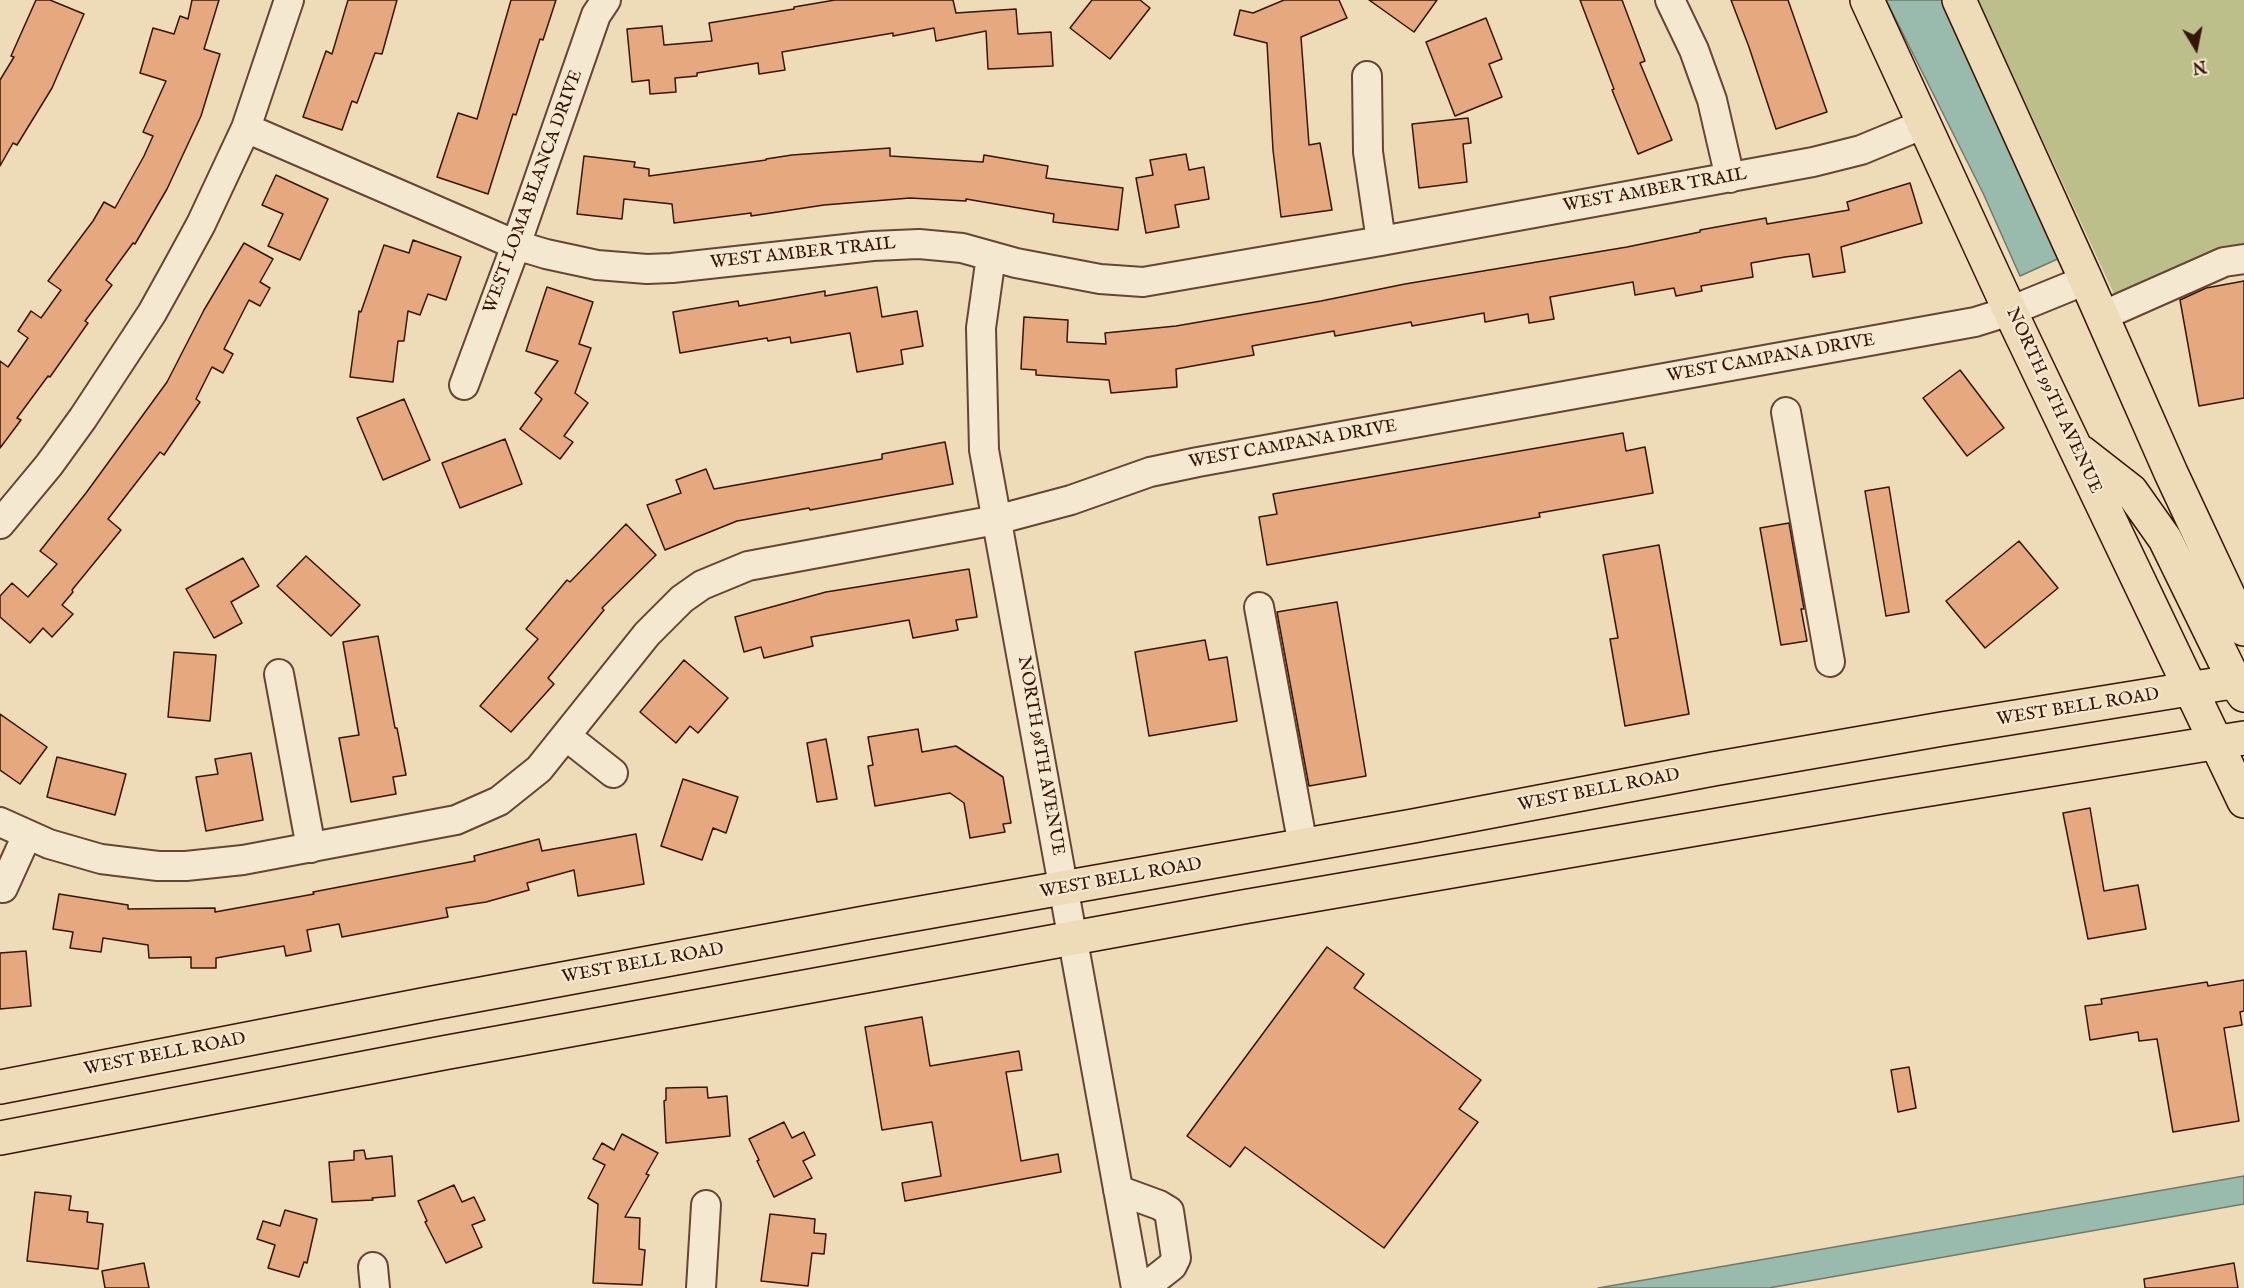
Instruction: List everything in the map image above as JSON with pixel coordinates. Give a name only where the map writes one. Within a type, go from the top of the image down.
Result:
[{"type":"main road","name":"NORTH 99TH AVENUE","points":[[1868,0],[2010,311],[2191,690]]},
{"type":"main road","points":[[1959,0],[2166,463],[2244,629]]},
{"type":"main road","points":[[2077,449],[2132,491],[2165,539],[2241,686]]},
{"type":"main road","name":"WEST BELL ROAD","points":[[0,1087],[445,1000],[1304,846],[1763,760],[2191,690],[2241,686]]},
{"type":"main road","points":[[2191,690],[2222,705],[2235,716],[2235,736],[2244,801]]},
{"type":"main road","points":[[0,1138],[455,1051],[1073,938],[2235,736]]},
{"type":"street","points":[[0,524],[49,465],[152,314],[201,224],[246,129],[289,0]]},
{"type":"street","name":"WEST LOMA BLANCA DRIVE","points":[[464,386],[596,15],[606,0]]},
{"type":"street","points":[[1670,0],[1694,50],[1712,99],[1730,178]]},
{"type":"street","points":[[1367,76],[1368,152],[1381,241]]},
{"type":"street","name":"WEST AMBER TRAIL","points":[[246,129],[516,245],[572,261],[647,269],[697,266],[896,244],[942,245],[1100,279],[1143,282],[1838,157],[1924,124]]},
{"type":"street","name":"NORTH 98TH AVENUE","points":[[991,256],[981,328],[984,450],[1136,1288]]},
{"type":"street","points":[[2102,316],[2224,262],[2244,259]]},
{"type":"street","name":"WEST CAMPANA DRIVE","points":[[0,822],[74,853],[158,866],[214,864],[456,820],[500,801],[520,786],[539,769],[647,634],[682,599],[702,585],[740,568],[996,520],[1071,500],[1150,472],[1198,462],[1955,326],[2010,311],[2086,280]]},
{"type":"street","points":[[1786,412],[1830,662]]},
{"type":"street","points":[[1259,607],[1304,846]]},
{"type":"street","points":[[279,674],[311,848]]},
{"type":"street","points":[[566,736],[613,773]]},
{"type":"street","points":[[3,888],[27,835]]},
{"type":"street","points":[[1118,1190],[1159,1204],[1169,1211],[1176,1258],[1172,1266],[1144,1288]]},
{"type":"street","points":[[701,1288],[706,1205]]},
{"type":"green space","points":[[1978,0],[2244,0],[2244,246],[2211,252],[2115,296]]},
{"type":"shaded area","points":[[1886,0],[1942,0],[2062,257],[2020,276],[1983,193]]},
{"type":"shaded area","points":[[2244,1176],[2244,1204],[1769,1288],[1598,1288]]},
{"type":"building","points":[[36,0],[50,0],[84,14],[52,88],[17,145],[13,143],[0,166],[0,80],[14,57],[11,56]]},
{"type":"building","points":[[192,0],[219,0],[204,49],[220,54],[201,116],[167,189],[135,244],[133,243],[106,280],[112,285],[85,321],[88,323],[50,377],[48,376],[17,418],[21,420],[0,448],[0,361],[8,367],[28,338],[18,331],[31,311],[41,318],[61,290],[48,281],[93,221],[104,202],[115,208],[144,156],[153,136],[143,132],[166,81],[140,73],[153,28],[174,34],[180,16],[188,19]]},
{"type":"building","points":[[348,0],[397,0],[382,54],[375,53],[357,103],[352,101],[342,130],[303,117],[326,51],[332,54]]},
{"type":"building","points":[[511,0],[556,0],[543,40],[540,39],[516,115],[513,114],[488,194],[437,177],[458,113],[477,119]]},
{"type":"building","points":[[835,0],[953,0],[956,13],[1016,9],[1018,34],[1051,32],[1053,66],[988,69],[986,31],[936,41],[934,28],[782,52],[785,70],[759,74],[758,63],[697,73],[697,76],[675,78],[676,92],[650,94],[649,80],[632,82],[627,29],[662,26],[664,45],[712,41],[709,23]]},
{"type":"building","points":[[1092,0],[1140,0],[1150,8],[1110,59],[1070,28]]},
{"type":"building","points":[[1284,0],[1339,0],[1347,18],[1301,37],[1309,145],[1320,143],[1332,210],[1281,217],[1273,150],[1267,43],[1234,35],[1240,10],[1253,13]]},
{"type":"building","points":[[1369,0],[1437,0],[1414,32]]},
{"type":"building","points":[[1580,0],[1622,0],[1645,61],[1640,63],[1672,140],[1638,154]]},
{"type":"building","points":[[1731,0],[1788,0],[1827,112],[1776,129]]},
{"type":"building","points":[[1486,18],[1502,59],[1489,64],[1502,97],[1455,116],[1426,42]]},
{"type":"building","points":[[1468,118],[1471,143],[1463,144],[1467,182],[1419,188],[1412,124]]},
{"type":"building","points":[[890,148],[890,156],[983,162],[984,155],[1048,166],[1046,178],[1123,188],[1118,230],[1053,222],[1054,214],[966,199],[966,201],[910,198],[824,205],[751,216],[751,213],[674,223],[672,204],[624,199],[622,219],[577,214],[584,156],[635,162],[634,167],[649,169],[649,176],[792,155]]},
{"type":"building","points":[[1186,154],[1189,170],[1204,167],[1209,199],[1175,205],[1179,227],[1146,233],[1136,178],[1153,175],[1150,160]]},
{"type":"building","points":[[276,175],[328,199],[300,260],[268,246],[283,214],[262,205]]},
{"type":"building","points":[[1910,183],[1922,223],[1841,247],[1845,272],[1813,277],[1809,254],[1751,263],[1753,277],[1701,286],[1702,291],[1676,296],[1674,288],[1635,295],[1633,282],[1550,297],[1554,319],[1529,323],[1528,314],[1485,322],[1484,313],[1412,326],[1411,322],[1335,336],[1334,331],[1252,346],[1254,355],[1176,369],[1177,387],[1111,393],[1109,380],[1036,375],[1036,370],[1021,369],[1024,317],[1068,320],[1067,342],[1106,344],[1105,333],[1176,326],[1321,301],[1405,284],[1627,247],[1766,218],[1767,224],[1849,210],[1847,202]]},
{"type":"building","points":[[413,240],[461,257],[446,300],[428,294],[420,315],[408,311],[404,341],[398,341],[393,382],[350,377],[359,311],[361,312],[384,245],[409,253]]},
{"type":"building","points":[[244,243],[273,259],[260,282],[270,288],[260,306],[249,300],[224,349],[233,354],[223,373],[212,367],[196,399],[200,402],[164,455],[160,452],[108,519],[121,530],[62,605],[73,614],[52,637],[43,628],[30,643],[0,617],[0,596],[12,583],[28,597],[57,564],[40,551],[86,493],[167,382],[204,310]]},
{"type":"building","points":[[2244,281],[2244,398],[2199,406],[2180,300],[2206,288]]},
{"type":"building","points":[[547,287],[593,302],[579,344],[591,348],[575,393],[588,403],[564,436],[573,442],[560,459],[520,429],[542,399],[535,393],[558,361],[526,351]]},
{"type":"building","points":[[877,287],[882,317],[917,311],[923,346],[901,350],[903,364],[857,372],[850,333],[791,343],[790,337],[768,341],[767,338],[680,353],[673,312],[738,301],[739,306],[825,291],[825,296]]},
{"type":"building","points":[[1960,370],[2004,428],[1967,456],[1923,398]]},
{"type":"building","points":[[404,399],[430,460],[383,480],[357,418]]},
{"type":"building","points":[[1623,433],[1626,451],[1645,447],[1653,493],[1539,513],[1540,517],[1267,565],[1259,517],[1277,514],[1273,494]]},
{"type":"building","points":[[505,439],[522,484],[460,508],[442,463]]},
{"type":"building","points":[[945,442],[953,484],[737,521],[665,550],[647,505],[681,493],[676,480],[706,469],[714,489],[882,459],[882,454]]},
{"type":"building","points":[[1889,487],[1909,612],[1886,616],[1865,491]]},
{"type":"building","points":[[1789,523],[1804,609],[1801,609],[1807,641],[1781,645],[1760,528]]},
{"type":"building","points":[[626,524],[656,555],[602,608],[604,610],[548,678],[554,684],[511,732],[480,706],[538,639],[526,629],[567,580],[570,582]]},
{"type":"building","points":[[2019,541],[2058,588],[1985,648],[1946,601]]},
{"type":"building","points":[[1659,545],[1689,714],[1625,726],[1610,639],[1618,638],[1603,555]]},
{"type":"building","points":[[306,556],[360,605],[331,636],[277,586]]},
{"type":"building","points":[[243,558],[259,586],[231,602],[242,623],[214,638],[186,589]]},
{"type":"building","points":[[969,569],[977,617],[956,620],[958,630],[913,638],[909,620],[811,637],[813,646],[764,658],[761,647],[744,652],[735,617],[826,592]]},
{"type":"building","points":[[1337,602],[1366,776],[1309,786],[1277,612]]},
{"type":"building","points":[[378,636],[406,775],[393,777],[396,794],[351,802],[339,738],[359,735],[343,642]]},
{"type":"building","points":[[1205,640],[1209,660],[1227,657],[1237,721],[1149,736],[1135,652]]},
{"type":"building","points":[[174,652],[216,655],[210,721],[168,717]]},
{"type":"building","points":[[684,660],[728,698],[698,733],[690,726],[676,743],[640,712]]},
{"type":"building","points":[[0,714],[47,747],[20,784],[0,770]]},
{"type":"building","points":[[918,729],[922,752],[956,746],[1003,777],[1011,823],[1003,824],[1005,832],[970,838],[964,803],[950,793],[875,806],[868,766],[873,765],[868,737]]},
{"type":"building","points":[[826,739],[837,799],[817,802],[807,743]]},
{"type":"building","points":[[251,753],[263,820],[206,831],[196,777],[218,774],[215,759]]},
{"type":"building","points":[[57,757],[126,774],[115,815],[47,797]]},
{"type":"building","points":[[683,779],[738,797],[726,833],[713,828],[702,860],[661,846]]},
{"type":"building","points":[[2090,808],[2104,891],[2138,885],[2146,929],[2088,939],[2063,813]]},
{"type":"building","points":[[636,834],[644,884],[578,896],[574,870],[527,883],[529,890],[486,902],[446,908],[448,917],[342,937],[339,924],[307,930],[311,951],[286,956],[284,946],[216,958],[216,968],[191,968],[191,957],[149,958],[148,945],[103,938],[101,952],[70,948],[73,932],[53,929],[59,894],[128,905],[128,909],[215,908],[215,912],[475,861],[474,856],[539,839],[542,851]]},
{"type":"building","points":[[1327,947],[1364,974],[1354,988],[1481,1080],[1459,1109],[1478,1122],[1384,1248],[1245,1147],[1230,1167],[1187,1136]]},
{"type":"building","points":[[26,951],[31,1006],[0,1009],[0,953]]},
{"type":"building","points":[[2244,980],[2244,1011],[2240,1012],[2242,1025],[2224,1028],[2239,1121],[2173,1132],[2157,1039],[2139,1041],[2138,1032],[2090,1040],[2085,1006],[2102,1004],[2101,999],[2207,982],[2208,986]]},
{"type":"building","points":[[922,1017],[930,1066],[1019,1051],[1022,1070],[1006,1072],[1021,1161],[1058,1154],[1061,1172],[905,1201],[902,1183],[941,1176],[932,1122],[882,1130],[865,1027]]},
{"type":"building","points":[[1909,1067],[1916,1108],[1898,1112],[1891,1070]]},
{"type":"building","points":[[707,1087],[708,1098],[727,1096],[730,1136],[666,1143],[664,1101],[666,1100],[666,1088]]},
{"type":"building","points":[[784,1122],[792,1138],[804,1132],[815,1155],[803,1161],[812,1178],[774,1197],[749,1139]]},
{"type":"building","points":[[622,1134],[658,1153],[646,1174],[649,1175],[625,1217],[640,1218],[639,1249],[645,1250],[642,1285],[593,1283],[598,1204],[588,1198],[605,1165],[593,1159],[602,1143],[614,1150]]},
{"type":"building","points":[[364,1150],[366,1159],[392,1156],[395,1196],[372,1198],[373,1200],[332,1202],[329,1162],[354,1160],[354,1151]]},
{"type":"building","points":[[454,1185],[462,1202],[474,1197],[485,1220],[472,1225],[482,1247],[446,1263],[425,1222],[427,1221],[418,1201]]},
{"type":"building","points":[[35,1192],[71,1196],[69,1210],[88,1212],[87,1222],[103,1224],[98,1269],[27,1261]]},
{"type":"building","points":[[285,1210],[317,1219],[307,1263],[304,1262],[299,1277],[268,1268],[275,1245],[257,1239],[263,1221],[280,1226]]},
{"type":"building","points":[[770,1214],[815,1219],[814,1233],[826,1234],[824,1254],[812,1253],[808,1286],[761,1281]]},
{"type":"building","points":[[144,1263],[149,1288],[105,1288],[102,1271]]},
{"type":"building","points":[[2234,1263],[2238,1288],[2145,1288],[2144,1279]]}]
